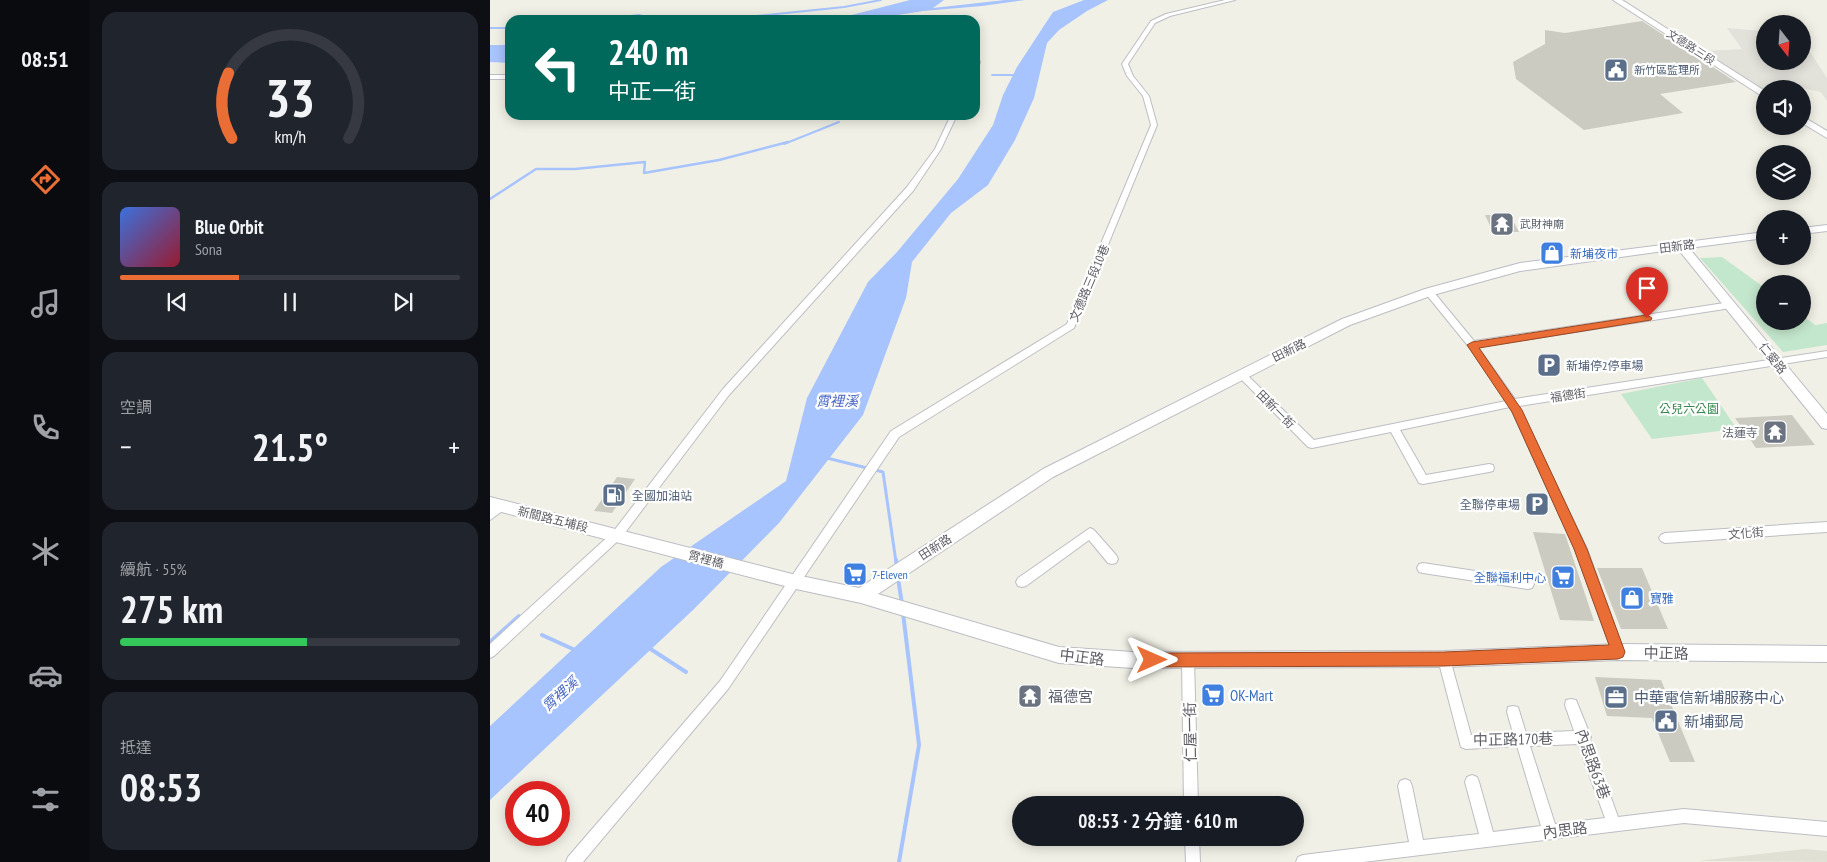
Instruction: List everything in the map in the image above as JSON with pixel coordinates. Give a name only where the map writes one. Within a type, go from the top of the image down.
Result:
[{"type":"main road","name":"文德路三段","points":[[1617,0],[1756,89]]},
{"type":"main road","points":[[1811,125],[1827,135]]},
{"type":"main road","points":[[1811,230],[1827,228]]},
{"type":"main road","name":"田新路","points":[[862,596],[1048,473],[1346,322],[1429,292],[1520,268],[1756,236]]},
{"type":"main road","name":"仁愛路","points":[[1681,245],[1827,424]]},
{"type":"main road","name":"新關路五埔段","points":[[494,508],[617,535]]},
{"type":"main road","name":"霄裡橋","points":[[617,535],[796,582]]},
{"type":"main road","name":"中正路","points":[[796,582],[862,596],[1059,655],[1113,660],[1444,659],[1618,652],[1827,654]]},
{"type":"street","name":"文德路三段10巷","points":[[796,582],[895,434],[1071,326],[1154,125],[1146,96],[1130,76],[1125,64],[1153,22],[1168,15],[1232,0]]},
{"type":"street","points":[[490,77],[505,77]]},
{"type":"street","points":[[490,652],[617,535],[726,392],[910,190],[938,149],[952,120]]},
{"type":"street","points":[[1429,292],[1472,345],[1513,403],[1580,549],[1618,652]]},
{"type":"street","points":[[1472,345],[1731,305]]},
{"type":"street","name":"福德街","points":[[1312,444],[1513,403],[1827,354]]},
{"type":"street","name":"田新一街","points":[[1241,374],[1312,444]]},
{"type":"street","points":[[1393,428],[1423,480],[1489,468]]},
{"type":"street","name":"文化街","points":[[1665,538],[1827,527]]},
{"type":"street","points":[[1022,582],[1090,533],[1112,559]]},
{"type":"street","points":[[1423,568],[1528,584]]},
{"type":"street","points":[[573,862],[724,685],[796,582]]},
{"type":"street","name":"中正路170巷","points":[[1444,659],[1466,742],[1584,738]]},
{"type":"street","name":"仁屋一街","points":[[1188,660],[1191,796]]},
{"type":"street","name":"內思路63巷","points":[[1571,705],[1614,824]]},
{"type":"street","points":[[1513,712],[1520,740],[1550,832]]},
{"type":"street","points":[[1472,782],[1488,840]]},
{"type":"street","points":[[1405,786],[1417,848]]},
{"type":"street","name":"內思路","points":[[1303,862],[1381,857],[1417,848],[1684,816],[1827,829]]},
{"type":"street","points":[[1192,846],[1193,862]]},
{"type":"shaded area","points":[[1727,28],[1756,31],[1756,70],[1811,70],[1811,53],[1827,78],[1827,101],[1821,92],[1811,90],[1811,80],[1756,80],[1756,86],[1705,51],[1742,49]]},
{"type":"shaded area","points":[[1805,849],[1827,851],[1827,862],[1698,861]]},
{"type":"green space","points":[[1722,257],[1756,282],[1756,321],[1700,258]]},
{"type":"green space","points":[[1811,322],[1815,325],[1827,323],[1827,345],[1783,352],[1764,330],[1811,330]]},
{"type":"green space","name":"公兒六公園","points":[[1702,378],[1737,429],[1652,439],[1621,394]]},
{"type":"water","points":[[910,0],[944,0],[933,8],[1005,0],[1025,0],[898,15],[852,15]]},
{"type":"water","name":"霄裡溪","points":[[1084,0],[1108,0],[1087,11],[1059,30],[1047,43],[1034,98],[1015,140],[988,185],[951,213],[912,262],[906,298],[863,415],[779,523],[693,610],[510,781],[505,781],[505,786],[490,800],[490,726],[661,567],[786,481],[807,398],[868,282],[897,252],[958,179],[993,125],[1003,95],[1017,67],[1053,12]]},
{"type":"water","points":[[490,45],[505,45],[505,63],[490,62]]},
{"type":"building","name":"新竹區監理所","points":[[1642,21],[1736,82],[1660,94],[1683,113],[1584,130],[1516,79],[1513,62],[1545,44],[1545,30],[1565,33]]},
{"type":"building","name":"武財神廟","points":[[1485,215],[1510,215],[1519,232],[1493,232]]},
{"type":"building","name":"法蓮寺","points":[[1792,415],[1815,445],[1756,448],[1735,418]]},
{"type":"building","name":"全國加油站","points":[[617,477],[635,479],[612,513],[594,511]]},
{"type":"building","name":"全聯福利中心","points":[[1533,532],[1565,534],[1594,621],[1560,620]]},
{"type":"building","name":"寶雅","points":[[1597,568],[1642,568],[1668,629],[1621,629]]},
{"type":"building","points":[[1595,677],[1661,680],[1695,762],[1670,762],[1652,718],[1607,716]]},
{"type":"building","name":"福德宮","points":[[1035,686],[1035,705],[1025,706],[1025,688]]},
{"type":"waterway","points":[[766,15],[844,7],[881,0]]},
{"type":"waterway","points":[[490,28],[505,28]]},
{"type":"waterway","points":[[992,75],[1017,75]]},
{"type":"waterway","points":[[784,144],[839,122]]},
{"type":"waterway","points":[[490,199],[536,169],[575,169],[645,162],[644,173],[719,160],[788,142]]},
{"type":"waterway","points":[[827,458],[883,472],[896,562]]},
{"type":"waterway","points":[[896,560],[897,567]]},
{"type":"waterway","points":[[898,578],[902,604]]},
{"type":"waterway","points":[[899,862],[919,745],[903,613]]},
{"type":"waterway","points":[[490,642],[519,616]]},
{"type":"waterway","points":[[542,635],[575,650]]},
{"type":"waterway","points":[[649,648],[686,672]]},
{"type":"place","name":"新竹區監理所","points":[[1616,70]]},
{"type":"place","name":"武財神廟","points":[[1502,224]]},
{"type":"place","name":"新埔夜市","points":[[1552,253]]},
{"type":"place","name":"新埔停2停車場","points":[[1549,365]]},
{"type":"place","name":"法蓮寺","points":[[1775,432]]},
{"type":"place","name":"全國加油站","points":[[614,495]]},
{"type":"place","name":"全聯停車場","points":[[1537,504]]},
{"type":"place","name":"7-Eleven","points":[[855,574]]},
{"type":"place","name":"全聯福利中心","points":[[1563,577]]},
{"type":"place","name":"寶雅","points":[[1632,598]]},
{"type":"place","name":"OK-Mart","points":[[1213,695]]},
{"type":"place","name":"福德宮","points":[[1030,696]]},
{"type":"place","name":"中華電信新埔服務中心","points":[[1616,697]]},
{"type":"place","name":"新埔郵局","points":[[1666,721]]},
{"type":"route","points":[[1152,660],[1444,659],[1618,652],[1580,549],[1517,410],[1472,345],[1647,318]]}]
